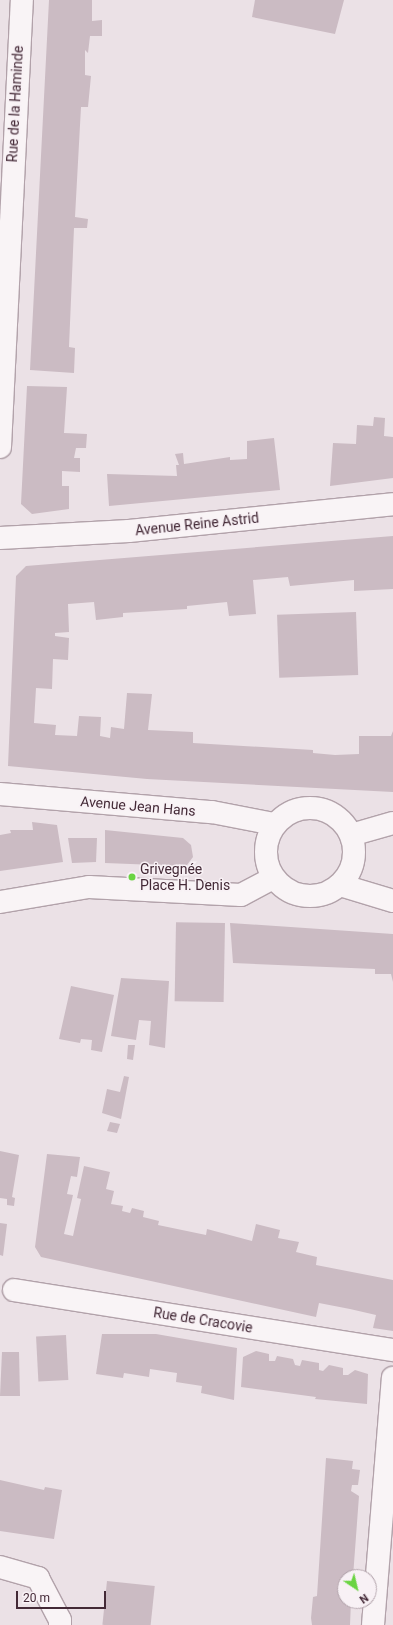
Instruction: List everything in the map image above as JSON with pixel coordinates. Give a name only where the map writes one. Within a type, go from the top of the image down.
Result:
[{"type":"street","name":"Rue de la Haminde","points":[[0,447],[1,395],[22,0]]},
{"type":"street","name":"Avenue Reine Astrid","points":[[0,538],[129,531],[393,504]]},
{"type":"street","name":"Avenue Jean Hans","points":[[0,794],[212,812],[274,824]]},
{"type":"street","points":[[321,809],[339,818],[351,835],[354,850],[350,871],[340,885],[318,896],[293,893],[273,878],[266,860],[266,841],[274,824],[294,810],[321,809]]},
{"type":"street","points":[[351,835],[393,823]]},
{"type":"street","points":[[0,902],[89,887],[241,895],[273,878]]},
{"type":"street","points":[[340,885],[393,901]]},
{"type":"street","name":"Rue de Cracovie","points":[[14,1290],[393,1350]]},
{"type":"street","points":[[373,1625],[393,1378]]},
{"type":"street","points":[[0,1567],[38,1578],[60,1620],[60,1625]]},
{"type":"building","points":[[49,0],[92,0],[92,21],[102,20],[102,36],[90,36],[88,53],[85,50],[85,75],[91,76],[88,107],[81,107],[75,217],[88,219],[87,228],[74,228],[69,347],[75,348],[74,373],[30,370]]},
{"type":"building","points":[[255,0],[344,0],[335,34],[252,17]]},
{"type":"building","points":[[27,386],[67,387],[64,433],[87,434],[86,448],[76,448],[74,458],[80,458],[80,472],[62,471],[62,486],[69,486],[69,509],[32,514],[21,504]]},
{"type":"building","points":[[374,417],[385,418],[384,436],[393,437],[393,478],[330,486],[333,443],[356,444],[357,425],[373,426]]},
{"type":"building","points":[[274,438],[280,490],[109,506],[107,474],[177,476],[176,465],[179,465],[175,454],[183,453],[184,464],[230,457],[230,460],[247,459],[247,441]]},
{"type":"building","points":[[393,536],[393,589],[354,591],[354,580],[290,586],[288,577],[253,580],[256,614],[229,616],[227,602],[187,606],[187,609],[123,613],[123,617],[96,620],[94,602],[68,604],[69,632],[55,633],[55,636],[69,638],[68,660],[53,659],[52,689],[36,688],[34,723],[56,725],[55,735],[77,736],[79,716],[101,717],[100,736],[110,738],[111,727],[124,729],[127,693],[152,694],[148,730],[193,732],[193,743],[313,750],[313,753],[335,755],[359,754],[359,736],[391,736],[393,731],[393,792],[147,779],[8,766],[16,576],[26,566]]},
{"type":"building","points":[[356,612],[358,675],[279,678],[277,615]]},
{"type":"building","points":[[32,822],[57,825],[63,862],[0,871],[0,835],[11,833],[10,830],[33,830]]},
{"type":"building","points":[[105,830],[183,838],[191,845],[193,857],[187,865],[182,866],[105,863]]},
{"type":"building","points":[[68,838],[97,838],[96,862],[72,863]]},
{"type":"building","points":[[176,922],[225,923],[224,1002],[175,1001]]},
{"type":"building","points":[[230,923],[393,934],[393,982],[391,974],[375,974],[375,969],[233,963]]},
{"type":"building","points":[[121,978],[169,981],[165,1048],[149,1045],[151,1021],[139,1020],[136,1040],[111,1036]]},
{"type":"building","points":[[71,986],[114,995],[102,1052],[91,1050],[92,1040],[81,1039],[80,1043],[59,1039]]},
{"type":"building","points":[[128,1045],[135,1045],[133,1060],[127,1059]]},
{"type":"building","points":[[124,1076],[129,1077],[121,1119],[102,1113],[107,1089],[120,1092]]},
{"type":"building","points":[[110,1122],[120,1124],[117,1133],[107,1131]]},
{"type":"building","points":[[0,1151],[19,1155],[12,1197],[15,1198],[14,1206],[7,1205],[7,1199],[0,1198]]},
{"type":"building","points":[[47,1154],[80,1157],[77,1177],[71,1176],[67,1194],[73,1195],[64,1234],[73,1236],[81,1199],[77,1198],[84,1166],[110,1172],[106,1189],[114,1191],[111,1204],[123,1206],[122,1211],[130,1213],[132,1208],[144,1211],[143,1217],[159,1221],[158,1225],[206,1235],[207,1229],[252,1241],[256,1224],[280,1230],[278,1238],[299,1242],[296,1252],[317,1257],[316,1265],[393,1280],[393,1331],[373,1328],[376,1315],[350,1309],[319,1303],[316,1317],[41,1257],[35,1247]]},
{"type":"building","points":[[0,1223],[7,1224],[3,1256],[0,1255]]},
{"type":"building","points":[[102,1334],[156,1334],[237,1348],[234,1400],[201,1393],[202,1386],[176,1382],[177,1373],[150,1369],[149,1377],[124,1373],[123,1378],[96,1374]]},
{"type":"building","points":[[66,1335],[68,1380],[38,1382],[36,1337]]},
{"type":"building","points":[[256,1351],[269,1354],[269,1361],[275,1361],[277,1356],[293,1359],[295,1365],[300,1366],[302,1360],[319,1363],[319,1370],[323,1371],[329,1365],[343,1368],[343,1375],[348,1375],[355,1370],[368,1374],[367,1404],[315,1399],[316,1397],[241,1387],[243,1357]]},
{"type":"building","points":[[2,1352],[19,1352],[20,1396],[0,1396]]},
{"type":"building","points":[[326,1458],[353,1461],[352,1469],[360,1470],[358,1485],[352,1485],[351,1491],[359,1496],[354,1569],[337,1569],[337,1609],[351,1609],[350,1625],[312,1625],[311,1618],[313,1597],[317,1596]]},
{"type":"building","points":[[0,1480],[44,1490],[45,1487],[62,1490],[54,1539],[0,1531]]},
{"type":"building","points":[[107,1581],[155,1586],[151,1625],[102,1625]]},
{"type":"place","name":"Grivegnée Place H. Denis","points":[[132,877]]}]
